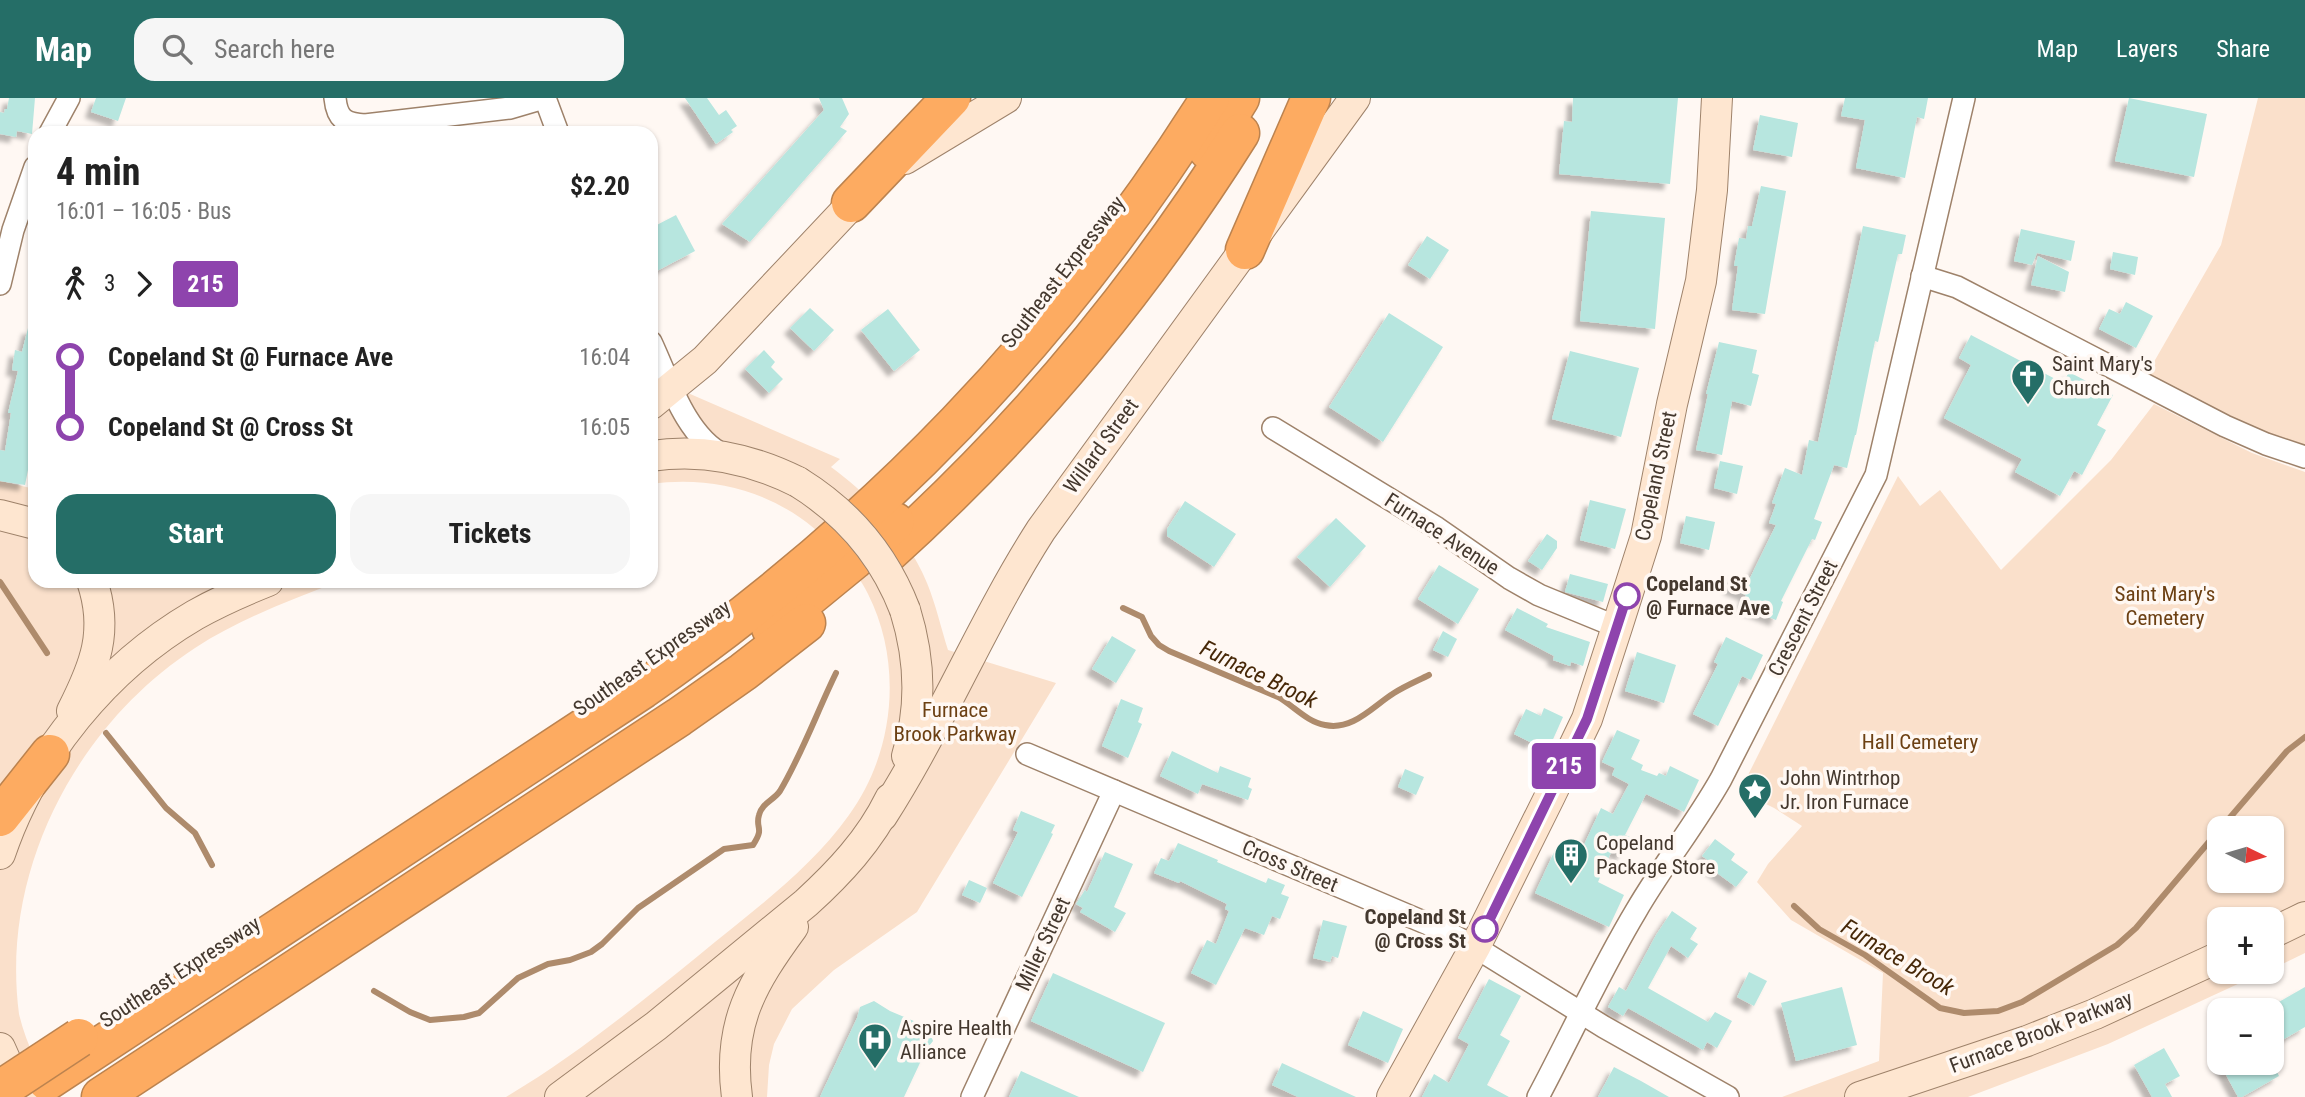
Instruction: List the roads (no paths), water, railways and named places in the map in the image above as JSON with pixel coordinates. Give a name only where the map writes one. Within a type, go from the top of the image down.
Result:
[{"type":"highway","points":[[851,203],[951,98]]},
{"type":"highway","name":"Southeast Expressway","points":[[97,1071],[632,674],[695,631],[795,551],[900,456],[1013,337],[1101,226],[1189,98]]},
{"type":"highway","points":[[68,1097],[97,1071],[653,682],[766,598],[827,548],[966,416],[1052,318],[1138,207],[1210,98]]},
{"type":"highway","points":[[22,1097],[97,1071],[691,688],[762,635],[854,560],[964,454],[1067,340],[1161,219],[1240,98]]},
{"type":"highway","name":"Southeast Expressway","points":[[0,1090],[97,1071],[712,695],[804,625],[866,573],[949,495],[1055,382],[1176,229],[1261,98]]},
{"type":"highway","points":[[1245,250],[1311,98]]},
{"type":"highway","points":[[0,817],[51,751]]},
{"type":"main road","points":[[662,395],[705,360],[735,330],[851,203],[906,158],[1006,98]]},
{"type":"main road","name":"Willard Street","points":[[882,816],[915,762],[1003,593],[1034,541],[1355,98]]},
{"type":"main road","name":"Copeland Street","points":[[1392,1097],[1475,947],[1587,719],[1617,627],[1646,536],[1672,404],[1701,281],[1713,182],[1717,98]]},
{"type":"main road","points":[[658,456],[693,453],[729,457],[766,468],[798,482],[830,504],[859,532],[883,563],[905,610],[916,662],[916,715],[903,767],[882,816],[785,938],[754,985],[741,1020],[736,1052],[734,1069],[737,1097]]},
{"type":"main road","points":[[0,502],[28,508]]},
{"type":"main road","points":[[0,515],[28,522]]},
{"type":"main road","points":[[0,855],[25,796],[83,688],[96,655],[100,623],[94,588]]},
{"type":"main road","points":[[51,751],[95,698],[160,639],[211,607],[253,588]]},
{"type":"main road","points":[[560,1097],[656,1026],[826,884]]},
{"type":"main road","points":[[2284,927],[2305,917]]},
{"type":"main road","name":"Furnace Brook Parkway","points":[[1860,1097],[2027,1041],[2127,1000],[2207,963]]},
{"type":"main road","points":[[0,1048],[22,1097]]},
{"type":"street","points":[[54,126],[69,98]]},
{"type":"street","points":[[335,98],[340,118],[345,123],[365,125],[510,108],[545,98],[555,126]]},
{"type":"street","points":[[851,203],[922,113],[930,98]]},
{"type":"street","name":"Crescent Street","points":[[1538,1097],[1580,1012],[1645,896],[1686,838],[1721,779],[1873,481],[1881,459],[1964,98]]},
{"type":"street","points":[[0,284],[13,230],[28,187]]},
{"type":"street","points":[[1922,276],[1957,288],[2225,426],[2305,457]]},
{"type":"street","points":[[658,376],[662,395],[711,447],[729,457]]},
{"type":"street","name":"Furnace Avenue","points":[[1273,428],[1437,528],[1509,578],[1539,595],[1617,627]]},
{"type":"street","name":"Cross Street","points":[[1027,754],[1447,932],[1728,1097]]},
{"type":"street","name":"Miller Street","points":[[972,1097],[1114,791]]},
{"type":"waterway","name":"Furnace Brook","points":[[0,582],[47,653]]},
{"type":"waterway","name":"Furnace Brook","points":[[1123,608],[1142,617],[1151,636],[1169,651],[1278,697],[1306,717],[1325,725],[1335,726],[1354,721],[1394,693],[1429,675]]},
{"type":"waterway","name":"Furnace Brook","points":[[374,991],[430,1020],[479,1013],[518,978],[548,964],[591,952],[638,908],[724,849],[753,845],[759,831],[761,811],[788,777],[836,673]]},
{"type":"waterway","name":"Furnace Brook","points":[[106,733],[166,808],[195,833],[212,865]]},
{"type":"waterway","name":"Furnace Brook","points":[[2231,816],[2287,751],[2305,737]]},
{"type":"waterway","name":"Furnace Brook","points":[[1794,906],[1819,929],[1865,955],[1940,1008],[1964,1013],[1998,1011],[2022,1002],[2117,945],[2136,928],[2207,844]]},
{"type":"place","name":"Saint Mary's Church","points":[[2028,406]]},
{"type":"place","name":"Copeland St @ Furnace Ave","points":[[1627,596]]},
{"type":"place","name":"John Wintrhop Jr. Iron Furnace","points":[[1755,820]]},
{"type":"place","name":"Copeland Package Store","points":[[1571,885]]},
{"type":"place","name":"Copeland St @ Cross St","points":[[1485,929]]},
{"type":"place","name":"Aspire Health Alliance","points":[[875,1070]]},
{"type":"park label","name":"Saint Mary's Cemetery","points":[[2165,606]]},
{"type":"park label","name":"Hall Cemetery","points":[[1920,742]]}]
